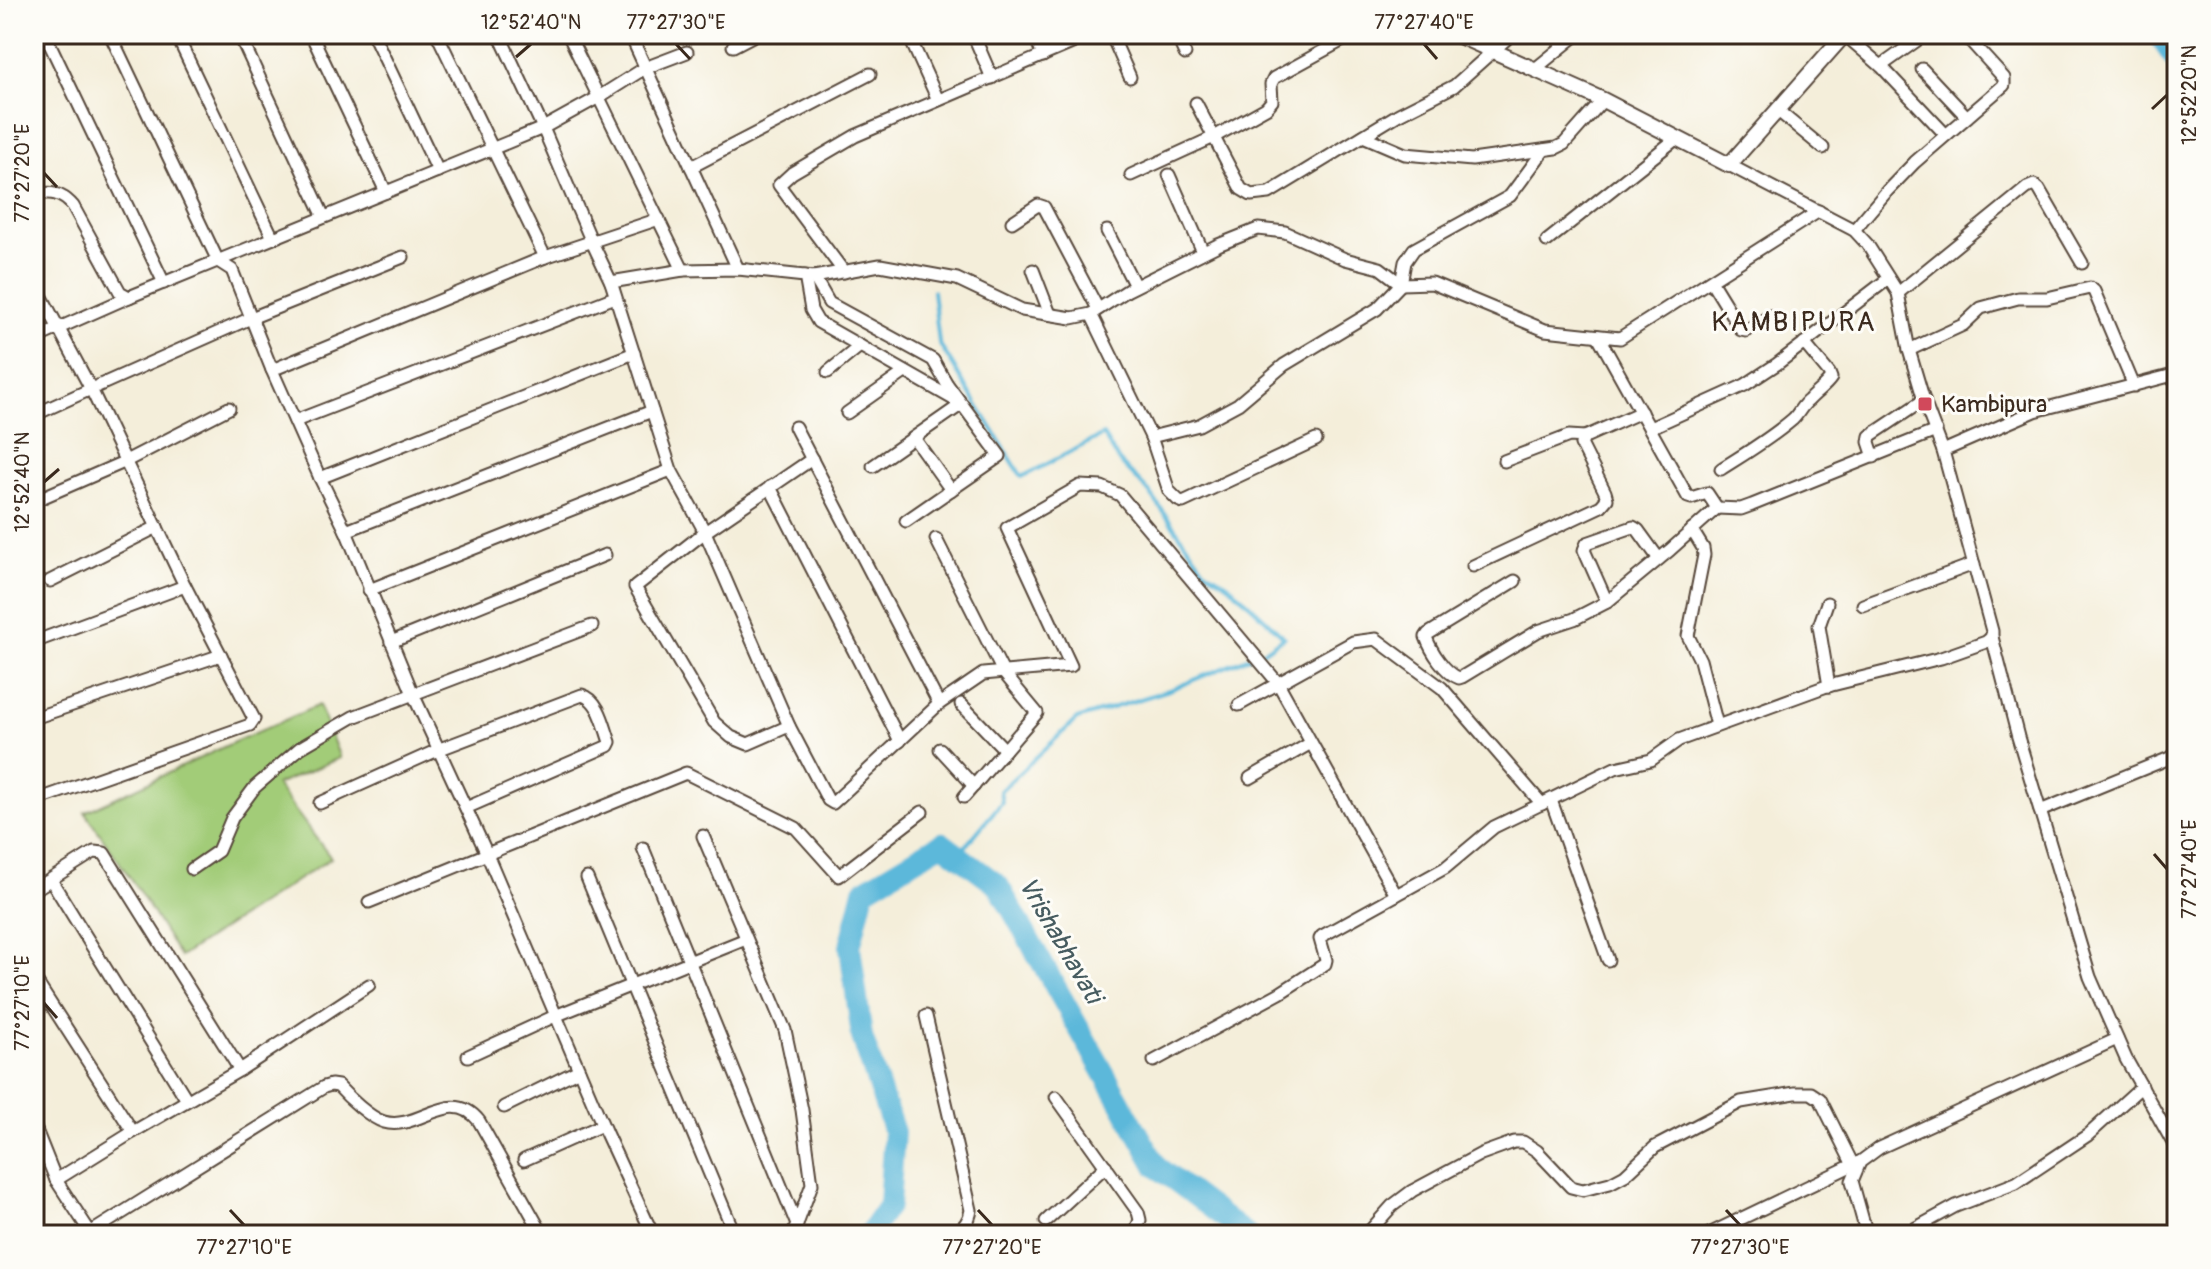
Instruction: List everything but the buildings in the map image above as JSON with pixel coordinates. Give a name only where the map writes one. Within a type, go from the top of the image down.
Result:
[{"type":"street","points":[[45,34],[164,283]]},
{"type":"street","points":[[110,34],[218,261],[232,270],[272,370],[346,531],[413,694],[487,854],[602,1125],[653,1235]]},
{"type":"street","points":[[176,34],[273,238]]},
{"type":"street","points":[[239,34],[324,217]]},
{"type":"street","points":[[311,34],[386,192]]},
{"type":"street","points":[[373,34],[438,171]]},
{"type":"street","points":[[437,34],[545,257]]},
{"type":"street","points":[[499,34],[611,282],[671,470],[705,532],[789,726],[828,800],[833,803],[939,704],[983,674],[1071,666],[1007,528],[1080,486],[1102,487],[1120,495],[1278,683],[1396,895]]},
{"type":"street","points":[[568,34],[683,270]]},
{"type":"street","points":[[630,34],[738,269]]},
{"type":"street","points":[[733,46],[756,34]]},
{"type":"street","points":[[908,34],[938,100]]},
{"type":"street","points":[[973,34],[992,78]]},
{"type":"street","points":[[1034,34],[1043,56]]},
{"type":"street","points":[[844,272],[779,185],[792,173],[855,136],[1093,34]]},
{"type":"street","points":[[1111,34],[1130,77]]},
{"type":"street","points":[[1176,34],[1185,54]]},
{"type":"street","points":[[1131,175],[1214,137],[1270,105],[1274,78],[1354,34]]},
{"type":"street","points":[[1455,34],[1603,100],[1854,230],[1867,244],[1898,293],[1909,350],[1943,451],[2018,737],[2090,977],[2126,1059],[2177,1150]]},
{"type":"street","points":[[1196,103],[1241,189],[1251,195],[1272,191],[1399,114],[1454,86],[1512,34]]},
{"type":"street","points":[[1535,69],[1578,34]]},
{"type":"street","points":[[1729,165],[1844,34],[1881,66],[1946,135]]},
{"type":"street","points":[[1881,66],[1926,34]]},
{"type":"street","points":[[1854,230],[1887,191],[2005,81],[1964,34]]},
{"type":"street","points":[[34,339],[129,297],[543,128],[645,68],[687,52]]},
{"type":"street","points":[[1922,69],[1967,117]]},
{"type":"street","points":[[691,167],[870,74]]},
{"type":"street","points":[[1363,136],[1409,155],[1477,160],[1544,150],[1564,144],[1603,100]]},
{"type":"street","points":[[1777,110],[1823,148]]},
{"type":"street","points":[[1547,241],[1677,138]]},
{"type":"street","points":[[1151,437],[1205,423],[1243,401],[1284,365],[1377,309],[1401,284],[1405,262],[1414,249],[1510,196],[1544,150]]},
{"type":"street","points":[[1169,175],[1203,252]]},
{"type":"street","points":[[1898,293],[2034,185],[2082,263]]},
{"type":"street","points":[[34,196],[56,193],[66,197],[120,292],[129,297]]},
{"type":"street","points":[[1012,222],[1038,205],[1044,207],[1151,437],[1169,491],[1178,500],[1183,502],[1316,440]]},
{"type":"street","points":[[611,282],[683,270],[738,269],[810,276],[880,265],[957,279],[1022,310],[1072,318],[1094,312],[1135,286],[1258,229],[1285,232],[1345,259],[1380,268],[1401,284],[1432,283],[1545,330],[1620,338],[1819,211]]},
{"type":"street","points":[[272,370],[545,257],[659,219]]},
{"type":"street","points":[[1107,231],[1135,286]]},
{"type":"street","points":[[34,415],[251,318],[403,257]]},
{"type":"street","points":[[1033,270],[1050,314]]},
{"type":"street","points":[[810,276],[811,310],[818,322],[962,404]]},
{"type":"street","points":[[810,276],[829,303],[933,360],[1000,456],[906,521]]},
{"type":"street","points":[[1650,428],[1745,385],[1888,279]]},
{"type":"street","points":[[1711,281],[1741,330],[1746,331],[1770,316]]},
{"type":"street","points":[[34,282],[91,389],[185,586],[254,719],[250,725],[34,801]]},
{"type":"street","points":[[1909,350],[1963,325],[1981,308],[2018,298],[2047,298],[2090,288],[2094,291],[2134,386]]},
{"type":"street","points":[[295,421],[615,297]]},
{"type":"street","points":[[1598,336],[1688,497],[1707,493],[1717,508]]},
{"type":"street","points":[[1721,469],[1778,432],[1831,378],[1804,343]]},
{"type":"street","points":[[828,372],[860,346]]},
{"type":"street","points":[[320,478],[634,353]]},
{"type":"street","points":[[847,413],[905,372]]},
{"type":"street","points":[[1943,451],[2035,411],[2177,374]]},
{"type":"street","points":[[1874,457],[1870,436],[1924,400]]},
{"type":"street","points":[[873,466],[962,404]]},
{"type":"street","points":[[34,501],[124,462],[229,408]]},
{"type":"street","points":[[346,531],[652,411]]},
{"type":"street","points":[[1504,461],[1569,436],[1585,437],[1641,412]]},
{"type":"street","points":[[795,427],[939,704]]},
{"type":"street","points":[[1515,581],[1426,637],[1455,678],[1462,677],[1538,631],[1574,619],[1607,602],[1717,508],[1741,509],[1936,431]]},
{"type":"street","points":[[1473,566],[1601,506],[1607,499],[1581,444],[1585,437]]},
{"type":"street","points":[[914,438],[951,490]]},
{"type":"street","points":[[789,726],[748,744],[731,737],[714,722],[635,587],[705,532],[812,459]]},
{"type":"street","points":[[369,590],[671,470]]},
{"type":"street","points":[[770,487],[900,741]]},
{"type":"street","points":[[50,581],[157,527]]},
{"type":"street","points":[[1607,602],[1584,550],[1587,543],[1633,527],[1659,559]]},
{"type":"street","points":[[1692,530],[1704,555],[1688,636],[1700,660],[1717,725]]},
{"type":"street","points":[[936,539],[1003,672],[1037,713],[964,797]]},
{"type":"street","points":[[391,642],[605,555]]},
{"type":"street","points":[[1863,605],[1974,564]]},
{"type":"street","points":[[34,642],[185,586]]},
{"type":"street","points":[[1827,603],[1819,626],[1829,686]]},
{"type":"street","points":[[192,869],[218,851],[232,818],[255,787],[300,748],[353,717],[592,626]]},
{"type":"street","points":[[1154,1061],[1280,993],[1325,964],[1320,937],[1449,865],[1494,827],[1615,768],[1651,760],[1677,741],[1717,725],[1829,686],[1941,658],[1992,637]]},
{"type":"street","points":[[1239,705],[1353,642],[1376,639],[1442,688],[1546,802],[1608,960]]},
{"type":"street","points":[[34,718],[221,655]]},
{"type":"street","points":[[320,803],[439,750],[582,695],[594,701],[610,742],[608,746],[466,808]]},
{"type":"street","points":[[961,704],[1005,750]]},
{"type":"street","points":[[1250,778],[1311,743]]},
{"type":"street","points":[[940,749],[974,786]]},
{"type":"street","points":[[2040,811],[2177,755]]},
{"type":"street","points":[[369,902],[686,773],[796,828],[839,876],[922,812]]},
{"type":"street","points":[[703,836],[785,1030],[802,1110],[812,1184],[795,1230]]},
{"type":"street","points":[[643,848],[795,1230]]},
{"type":"street","points":[[34,890],[94,852],[104,853],[240,1070]]},
{"type":"street","points":[[587,878],[735,1235]]},
{"type":"street","points":[[51,880],[187,1100]]},
{"type":"street","points":[[468,1056],[555,1016],[746,939]]},
{"type":"street","points":[[34,978],[133,1132]]},
{"type":"street","points":[[56,1180],[240,1070],[369,985]]},
{"type":"street","points":[[926,1016],[971,1210],[965,1226],[953,1235]]},
{"type":"street","points":[[1707,1235],[1857,1164],[1879,1148],[2117,1039]]},
{"type":"street","points":[[504,1107],[579,1070]]},
{"type":"street","points":[[34,1125],[56,1180],[91,1234],[324,1087],[338,1086],[383,1122],[395,1123],[455,1106],[473,1113],[479,1121],[543,1235]]},
{"type":"street","points":[[1903,1235],[1956,1206],[2016,1183],[2088,1135],[2142,1086]]},
{"type":"street","points":[[1368,1233],[1392,1206],[1412,1191],[1481,1154],[1514,1142],[1523,1142],[1537,1151],[1571,1187],[1583,1190],[1610,1183],[1625,1175],[1655,1147],[1741,1102],[1811,1093],[1820,1099],[1857,1164],[1852,1181],[1867,1235]]},
{"type":"street","points":[[1056,1097],[1138,1212],[1140,1220],[1134,1235]]},
{"type":"street","points":[[524,1160],[602,1125]]},
{"type":"street","points":[[1046,1221],[1106,1166]]},
{"type":"green space","points":[[319,705],[340,758],[276,785],[331,858],[180,957],[85,812]]},
{"type":"waterway","name":"Vrishabhavati","points":[[2158,34],[2177,62]]},
{"type":"waterway","points":[[933,291],[939,343],[1022,477],[1103,435],[1119,461],[1150,493],[1204,569],[1229,585],[1284,637],[1264,651],[1172,689],[1077,719],[1000,791],[1002,802],[958,855]]},
{"type":"waterway","name":"Vrishabhavati","points":[[868,1235],[889,1205],[894,1132],[862,1037],[850,947],[864,890],[942,843],[998,885],[1157,1167],[1247,1235]]},
{"type":"place","name":"Kambipura","points":[[1925,404]]},
{"type":"district","name":"KAMBIPURA","points":[[1794,322]]}]
